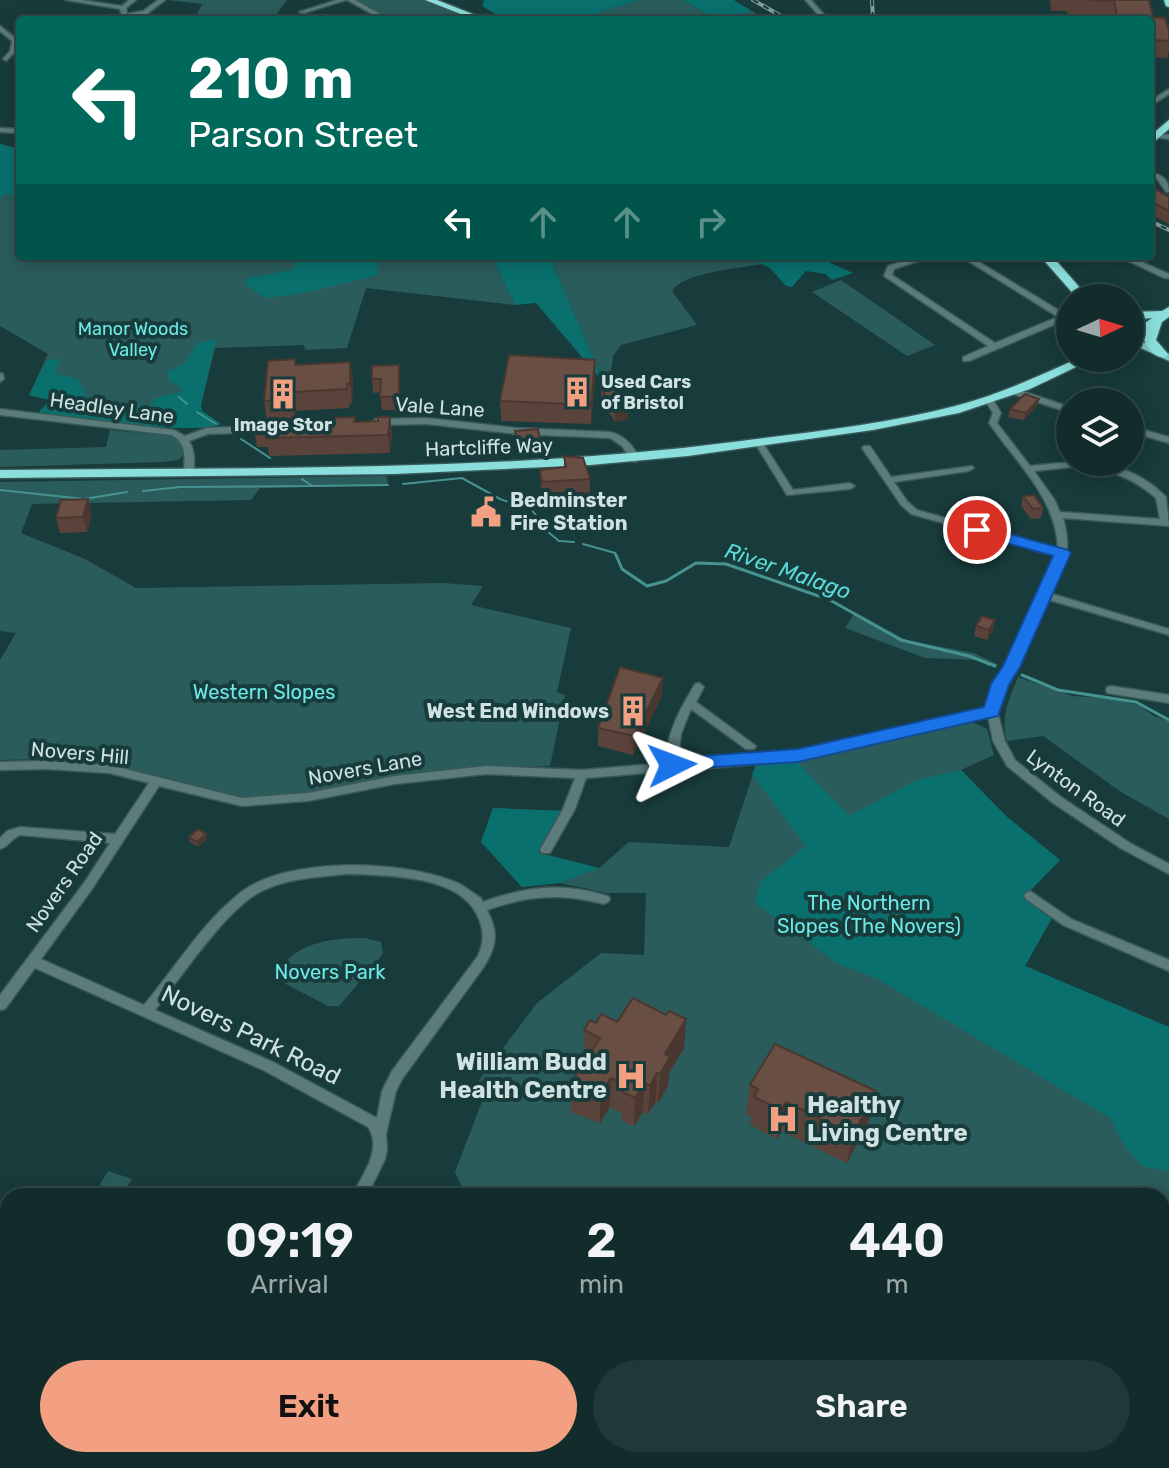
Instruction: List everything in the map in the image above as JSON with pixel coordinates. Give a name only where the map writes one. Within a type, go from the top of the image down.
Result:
[{"type":"highway","points":[[429,0],[469,16]]},
{"type":"highway","points":[[1049,260],[1070,284]]},
{"type":"highway","points":[[1144,316],[1165,316]]},
{"type":"highway","points":[[1144,330],[1165,316]]},
{"type":"highway","points":[[1165,316],[1150,340],[1153,347],[1166,356]]},
{"type":"highway","name":"Hartcliffe Way","points":[[0,474],[189,470],[397,471],[530,467],[635,459],[867,426],[974,404],[992,405],[1013,391],[1057,372]]},
{"type":"main road","points":[[1144,346],[1166,356]]},
{"type":"street","points":[[69,0],[123,8],[133,0]]},
{"type":"street","points":[[134,16],[145,13],[162,0]]},
{"type":"street","points":[[302,12],[343,0]]},
{"type":"street","points":[[350,0],[380,16]]},
{"type":"street","points":[[808,0],[822,16]]},
{"type":"street","points":[[123,8],[125,16]]},
{"type":"street","points":[[0,28],[15,40],[13,51],[3,58]]},
{"type":"street","points":[[1154,175],[1160,177],[1169,190]]},
{"type":"street","points":[[916,260],[891,268],[888,276],[995,347]]},
{"type":"street","points":[[971,260],[1056,310]]},
{"type":"street","points":[[1131,260],[1167,276]]},
{"type":"street","points":[[966,359],[1056,321]]},
{"type":"street","points":[[1013,391],[1056,405]]},
{"type":"street","points":[[546,850],[569,809],[582,774],[814,753],[991,712],[1000,684],[1063,553],[1063,529],[1058,515],[1029,469],[993,423],[992,405]]},
{"type":"street","name":"Headley Lane","points":[[0,412],[167,431],[185,439],[190,448],[189,470]]},
{"type":"street","name":"Vale Lane","points":[[365,423],[427,421],[516,431],[610,435],[617,436],[631,449],[635,459]]},
{"type":"street","points":[[185,439],[207,431],[273,429]]},
{"type":"street","points":[[1144,433],[1169,440]]},
{"type":"street","points":[[759,443],[790,493],[850,486]]},
{"type":"street","points":[[867,448],[908,508],[920,514],[1063,553]]},
{"type":"street","points":[[1029,469],[1082,463],[1120,471],[1143,482],[1161,497],[1167,523],[1058,515]]},
{"type":"street","points":[[889,480],[969,468]]},
{"type":"street","points":[[1044,595],[1169,632]]},
{"type":"street","points":[[672,765],[670,750],[673,734],[699,687]]},
{"type":"street","points":[[1111,690],[1169,699]]},
{"type":"street","points":[[690,703],[750,746]]},
{"type":"street","name":"Lynton Road","points":[[991,712],[1004,752],[1022,774],[1098,828],[1169,869]]},
{"type":"street","name":"Novers Hill","points":[[0,766],[82,767],[157,780]]},
{"type":"street","name":"Novers Lane","points":[[157,780],[242,802],[308,797],[395,780],[486,770],[582,774]]},
{"type":"street","name":"Novers Road","points":[[0,1005],[6,987],[32,961],[157,780]]},
{"type":"street","points":[[0,845],[11,834],[20,831],[119,839]]},
{"type":"street","points":[[147,1011],[243,898],[279,879],[333,869],[369,869],[459,886],[482,907],[489,932],[484,956],[397,1075],[389,1091],[381,1131],[382,1146],[363,1188]]},
{"type":"street","points":[[482,907],[542,890],[568,890],[604,899]]},
{"type":"street","points":[[1030,896],[1067,922],[1169,966]]},
{"type":"street","name":"Novers Park Road","points":[[32,961],[268,1066],[367,1118],[381,1131]]},
{"type":"green space","points":[[167,0],[287,0],[275,16],[196,16],[202,4]]},
{"type":"green space","points":[[353,0],[423,0],[463,16],[384,16]]},
{"type":"green space","points":[[484,0],[639,0],[595,14],[599,16],[498,16],[482,6]]},
{"type":"green space","points":[[639,0],[682,0],[711,16],[598,16],[594,14]]},
{"type":"green space","points":[[682,0],[734,0],[752,11],[733,16],[711,16]]},
{"type":"green space","points":[[752,11],[761,16],[733,16]]},
{"type":"green space","name":"Manor Woods Valley","points":[[0,144],[16,148],[16,260],[497,260],[496,265],[515,305],[366,288],[347,348],[306,350],[303,345],[215,348],[201,405],[202,411],[221,424],[186,428],[38,413],[50,400],[29,395],[48,354],[0,326]]},
{"type":"green space","points":[[0,144],[16,148],[16,197],[9,194],[0,197]]},
{"type":"green space","points":[[294,260],[377,260],[378,275],[304,293],[266,298],[246,285],[247,278],[292,270],[296,264]]},
{"type":"green space","points":[[497,260],[551,260],[604,383],[536,303],[515,305],[496,265]]},
{"type":"green space","points":[[551,260],[753,260],[764,264],[700,275],[678,285],[672,291],[697,325],[621,345],[613,356],[610,383],[604,383]]},
{"type":"green space","points":[[753,260],[824,260],[853,273],[832,280],[825,274],[806,271],[792,287],[786,286],[770,268]]},
{"type":"green space","points":[[841,280],[935,345],[907,356],[812,292]]},
{"type":"green space","points":[[216,338],[201,405],[202,411],[221,424],[160,427],[38,413],[50,400],[29,395],[47,360],[57,359],[60,363],[55,368],[57,374],[78,379],[84,395],[123,405],[151,405],[155,398],[181,392],[183,389],[168,379],[168,371],[184,364],[197,344]]},
{"type":"green space","points":[[110,430],[171,436],[180,441],[186,453],[178,460],[163,462],[0,467],[0,450],[106,447]]},
{"type":"green space","name":"Western Slopes","points":[[387,476],[388,485],[260,488],[251,500],[32,504],[21,533],[85,559],[136,588],[444,583],[483,586],[471,605],[571,628],[557,692],[565,695],[550,766],[427,771],[307,796],[243,798],[161,776],[108,766],[48,759],[0,760],[0,660],[16,633],[0,631],[0,482]]},
{"type":"green space","points":[[855,612],[906,640],[974,653],[999,665],[987,666],[982,660],[925,658],[845,628]]},
{"type":"green space","points":[[1018,677],[1073,696],[1107,698],[1139,705],[1154,716],[1169,721],[1169,819],[1121,792],[1043,736],[1007,741],[1005,716]]},
{"type":"green space","name":"The Northern Slopes (The Novers)","points":[[969,720],[987,729],[994,755],[961,770],[1006,816],[1060,860],[1024,897],[1052,918],[1025,966],[1169,1027],[1169,1188],[462,1187],[455,1172],[483,1099],[469,1093],[537,1003],[601,953],[644,955],[646,893],[607,893],[560,883],[522,887],[481,842],[493,808],[564,811],[539,853],[599,868],[629,842],[729,847],[756,765],[820,756]]},
{"type":"green space","points":[[795,760],[849,816],[917,780],[961,770],[1006,816],[1060,860],[1024,897],[1052,918],[1025,966],[1169,1027],[1169,1171],[1142,1166],[1125,1146],[1110,1118],[876,978],[838,964],[755,903],[761,881],[806,846],[752,774],[756,765]]},
{"type":"green space","points":[[493,808],[564,811],[539,853],[599,868],[560,883],[522,887],[481,842]]},
{"type":"green space","name":"Novers Park","points":[[365,938],[381,942],[383,954],[339,1006],[328,1006],[276,979],[282,967],[301,950],[325,941]]},
{"type":"green space","points":[[108,1171],[132,1179],[127,1188],[98,1188]]},
{"type":"building","points":[[1089,0],[1149,0],[1153,16],[1117,16],[1114,1]]},
{"type":"building","points":[[1154,17],[1165,18],[1169,41],[1154,40]]},
{"type":"building","points":[[1154,188],[1169,197],[1169,211],[1154,203]]},
{"type":"building","points":[[509,355],[595,360],[591,405],[500,401]]},
{"type":"building","points":[[295,359],[295,365],[350,362],[350,384],[347,384],[347,389],[293,392],[292,399],[264,401],[268,361]]},
{"type":"building","points":[[399,365],[399,396],[380,397],[381,379],[372,379],[372,366]]},
{"type":"building","points":[[613,386],[628,410],[615,412],[601,388]]},
{"type":"building","points":[[1025,394],[1039,399],[1026,413],[1010,409]]},
{"type":"building","points":[[355,417],[354,422],[390,417],[388,435],[266,438],[267,429],[254,430],[255,421],[309,418],[308,423]]},
{"type":"building","points":[[538,429],[540,440],[517,442],[515,431]]},
{"type":"building","points":[[564,456],[583,458],[590,479],[542,482],[540,470],[566,467]]},
{"type":"building","points":[[1034,495],[1043,508],[1033,509],[1023,496]]},
{"type":"building","points":[[88,499],[83,517],[56,518],[61,500]]},
{"type":"building","points":[[982,616],[995,620],[989,630],[976,626]]},
{"type":"building","points":[[620,667],[663,678],[634,736],[598,728]]},
{"type":"building","points":[[198,829],[206,834],[197,842],[189,837]]},
{"type":"building","points":[[633,998],[666,1015],[669,1011],[686,1019],[665,1054],[670,1057],[660,1074],[657,1073],[650,1086],[644,1083],[635,1098],[623,1092],[627,1086],[611,1078],[600,1095],[571,1083],[600,1038],[584,1030],[590,1020],[596,1023],[601,1014],[617,1022]]},
{"type":"building","points":[[775,1044],[876,1091],[853,1135],[786,1102],[781,1110],[754,1097],[758,1089],[750,1085]]},
{"type":"waterway","name":"River Malago","points":[[179,397],[187,404]]},
{"type":"waterway","name":"River Malago","points":[[197,412],[216,424]]},
{"type":"waterway","name":"River Malago","points":[[241,439],[270,458]]},
{"type":"waterway","name":"River Malago","points":[[403,484],[462,478],[500,499],[532,510],[547,531],[559,541],[574,542]]},
{"type":"waterway","name":"River Malago","points":[[302,479],[312,486]]},
{"type":"waterway","name":"River Malago","points":[[312,486],[388,485]]},
{"type":"waterway","points":[[143,491],[180,487],[312,486]]},
{"type":"waterway","points":[[0,490],[84,499],[127,492]]},
{"type":"waterway","name":"River Malago","points":[[583,544],[616,555]]},
{"type":"waterway","name":"River Malago","points":[[616,555],[622,569],[647,586],[666,581],[696,563],[726,564],[830,600],[901,640],[969,656],[995,666]]},
{"type":"waterway","name":"River Malago","points":[[1022,675],[1058,690],[1136,702],[1169,720]]},
{"type":"railway","points":[[753,0],[781,16]]},
{"type":"railway","points":[[872,0],[873,16]]},
{"type":"railway","points":[[1154,223],[1169,230]]},
{"type":"place","name":"Used Cars of Bristol","points":[[577,392]]},
{"type":"place","name":"Image Stor","points":[[283,394]]},
{"type":"place","name":"Bedminster Fire Station","points":[[486,512]]},
{"type":"place","name":"West End Windows","points":[[633,711]]},
{"type":"place","name":"William Budd Health Centre","points":[[631,1076]]},
{"type":"place","name":"Healthy Living Centre","points":[[783,1119]]},
{"type":"route","points":[[672,765],[798,756],[991,712],[1000,684],[1011,667],[1063,553],[977,530]]}]
